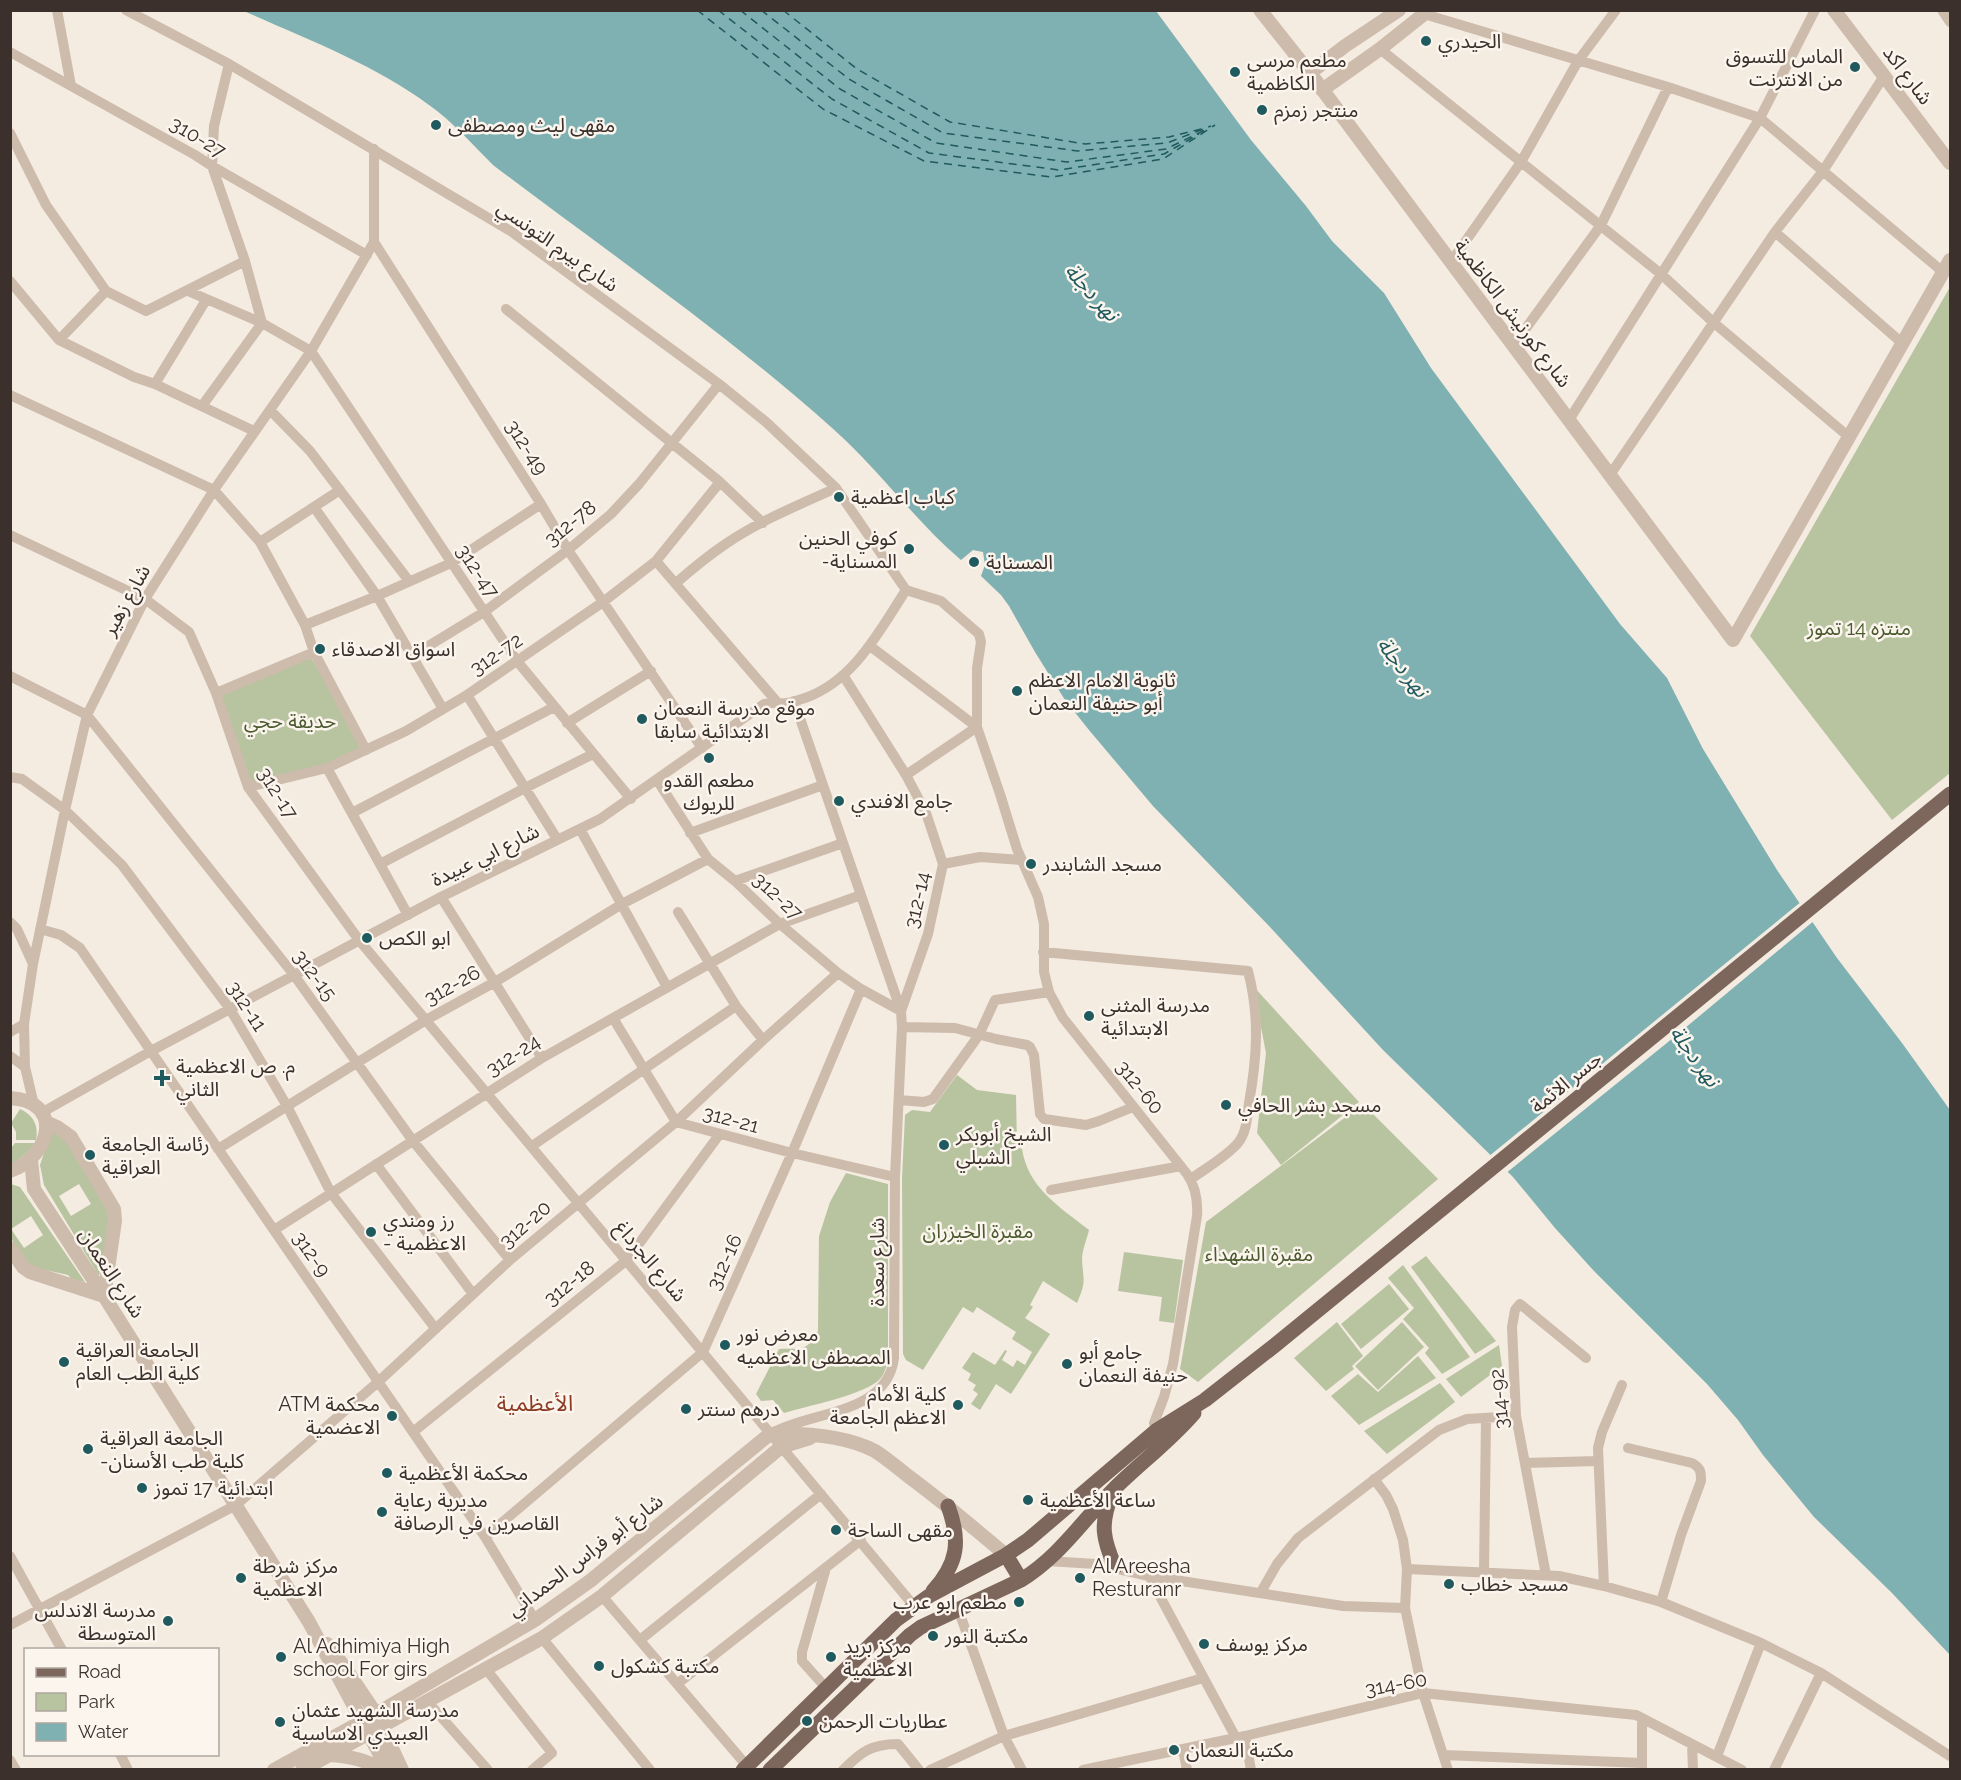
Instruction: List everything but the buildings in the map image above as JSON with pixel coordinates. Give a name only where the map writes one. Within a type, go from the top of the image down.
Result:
[{"type":"main road","name":"جسر الائمة","points":[[1206,1399],[1443,1209],[1950,794]]},
{"type":"main road","points":[[745,1768],[896,1620],[929,1596],[1006,1555],[1028,1540],[1158,1430],[1206,1399]]},
{"type":"main road","points":[[770,1770],[910,1635],[933,1619],[1021,1580],[1047,1561],[1114,1489],[1169,1441],[1206,1399]]},
{"type":"main road","points":[[1114,1489],[1103,1524],[1104,1539],[1115,1568]]},
{"type":"main road","points":[[929,1596],[951,1566],[956,1547],[955,1526],[948,1506]]},
{"type":"main road","points":[[1028,1540],[1047,1561]]},
{"type":"main road","points":[[1006,1555],[1021,1580]]},
{"type":"street","points":[[57,10],[71,86]]},
{"type":"street","name":"شارع بيرم التونسي","points":[[126,10],[229,64],[512,232],[719,384],[766,422],[836,488],[906,590]]},
{"type":"street","name":"شارع كورنيش الكاظمية","points":[[1260,10],[1310,73],[1733,640],[1849,437]]},
{"type":"street","points":[[1310,73],[1345,46],[1399,10]]},
{"type":"street","points":[[1451,262],[1521,162],[1578,61],[1616,10]]},
{"type":"street","points":[[1569,420],[1760,118],[1815,10]]},
{"type":"street","name":"شارع اكد","points":[[1834,10],[1950,163]]},
{"type":"street","points":[[1942,10],[1950,22]]},
{"type":"street","points":[[1322,90],[1380,49],[1426,12],[1760,118],[1943,272]]},
{"type":"street","points":[[1380,49],[1661,274],[1713,322],[1849,437],[1950,260]]},
{"type":"street","name":"310-27","points":[[10,52],[195,155],[367,255]]},
{"type":"street","points":[[229,64],[214,126],[212,166],[245,261],[262,323]]},
{"type":"street","points":[[1610,475],[1775,232],[1822,171],[1884,76]]},
{"type":"street","points":[[1513,346],[1600,225],[1668,87]]},
{"type":"street","points":[[10,133],[46,205],[106,291],[146,311],[245,261]]},
{"type":"street","points":[[374,149],[374,242]]},
{"type":"street","points":[[1775,232],[1902,343]]},
{"type":"street","name":"شارع زهير","points":[[40,1113],[25,1067],[24,1024],[40,929],[87,715],[145,599],[254,430],[312,351],[374,242]]},
{"type":"street","name":"312-49","points":[[374,242],[568,550],[702,748]]},
{"type":"street","points":[[10,281],[59,340],[134,377],[155,384],[254,430]]},
{"type":"street","points":[[59,340],[106,291]]},
{"type":"street","points":[[188,291],[262,323],[312,351]]},
{"type":"street","points":[[155,384],[206,300]]},
{"type":"street","points":[[506,309],[671,442],[763,523]]},
{"type":"street","points":[[202,406],[262,323]]},
{"type":"street","name":"312-47","points":[[312,351],[517,661],[631,799]]},
{"type":"street","name":"312-78","points":[[412,656],[484,612],[568,550],[618,506],[639,484],[719,384]]},
{"type":"street","points":[[10,395],[214,490],[260,542],[305,625],[315,652],[366,750]]},
{"type":"street","points":[[270,410],[310,451],[409,581]]},
{"type":"street","name":"312-72","points":[[248,787],[327,768],[406,731],[467,695],[603,602],[656,561],[720,483]]},
{"type":"street","points":[[676,583],[729,542],[836,488]]},
{"type":"street","points":[[260,542],[340,490]]},
{"type":"street","points":[[305,625],[451,563],[541,504]]},
{"type":"street","points":[[314,507],[377,596],[443,709]]},
{"type":"street","name":"312-17","points":[[10,535],[145,599],[189,632],[216,693],[248,787],[359,940]]},
{"type":"street","points":[[656,561],[777,702]]},
{"type":"street","name":"شارع ابي عبيدة","points":[[40,1113],[359,940],[616,810],[758,707],[770,702],[795,701],[825,689],[843,675],[870,646],[906,590]]},
{"type":"street","name":"312-60","points":[[906,590],[941,601],[979,634],[981,642],[977,668],[977,728],[1021,860],[1042,910],[1044,972],[1049,992],[1063,1018],[1191,1179],[1197,1199],[1197,1216],[1173,1364],[1154,1423],[1158,1430]]},
{"type":"street","points":[[870,646],[977,728],[906,775]]},
{"type":"street","points":[[216,693],[315,652]]},
{"type":"street","points":[[567,723],[651,671]]},
{"type":"street","name":"312-14","points":[[843,675],[906,775],[926,813],[944,864],[928,934],[901,1011]]},
{"type":"street","points":[[10,676],[87,715]]},
{"type":"street","points":[[467,695],[557,840]]},
{"type":"street","points":[[795,701],[901,1011]]},
{"type":"street","points":[[352,813],[554,707]]},
{"type":"street","name":"312-15","points":[[87,715],[294,975],[413,1140],[510,1260]]},
{"type":"street","points":[[380,864],[593,754]]},
{"type":"street","points":[[327,768],[408,915]]},
{"type":"street","name":"312-11","points":[[10,769],[16,778],[65,810],[122,865],[231,1009],[287,1106],[331,1193],[435,1328]]},
{"type":"street","name":"312-27","points":[[657,780],[708,859],[838,973],[861,989],[901,1011]]},
{"type":"street","points":[[690,833],[823,785]]},
{"type":"street","points":[[580,829],[667,987]]},
{"type":"street","points":[[735,881],[843,843]]},
{"type":"street","points":[[944,864],[980,857],[1021,860]]},
{"type":"street","name":"312-26","points":[[218,1149],[426,1020],[495,982],[622,904],[708,859]]},
{"type":"street","name":"312-24","points":[[274,1230],[542,1058],[780,924],[861,895]]},
{"type":"street","points":[[441,897],[542,1058]]},
{"type":"street","points":[[678,912],[736,1006],[763,1040]]},
{"type":"street","points":[[10,922],[17,929],[33,964]]},
{"type":"street","name":"312-9","points":[[40,929],[61,935],[80,948],[485,1537],[535,1620]]},
{"type":"street","name":"شارع الجرداغ","points":[[359,940],[914,1606]]},
{"type":"street","points":[[1043,952],[1248,971],[1256,1016],[1257,1059],[1244,1132],[1233,1148],[1191,1179]]},
{"type":"street","name":"312-20","points":[[10,1624],[236,1505],[378,1382],[510,1260],[676,1122],[838,973]]},
{"type":"street","name":"312-16","points":[[485,1537],[703,1353],[792,1153],[861,989]]},
{"type":"street","points":[[899,1100],[924,1102],[933,1099],[979,1035],[995,1000],[1049,992]]},
{"type":"street","points":[[532,1146],[736,1006]]},
{"type":"street","name":"شارع سعدة","points":[[770,1434],[868,1398],[882,1388],[891,1374],[894,1358],[895,1177],[901,1011]]},
{"type":"street","name":"312-21","points":[[614,1018],[676,1122],[719,1135],[895,1177]]},
{"type":"street","points":[[10,1032],[24,1024]]},
{"type":"street","points":[[902,1028],[955,1028],[1027,1045],[1034,1055],[1040,1114],[1044,1119],[1086,1125],[1132,1107]]},
{"type":"street","points":[[10,1056],[25,1067]]},
{"type":"street","points":[[10,1098],[24,1100],[71,1137],[114,1209],[115,1221],[104,1296],[30,1272],[23,1267],[10,1248]]},
{"type":"street","points":[[10,1173],[31,1160],[44,1143],[46,1133],[40,1113]]},
{"type":"street","name":"312-18","points":[[413,1432],[627,1260],[719,1135]]},
{"type":"street","name":"شارع النعمان","points":[[31,1160],[34,1189]]},
{"type":"street","points":[[376,1164],[473,1294]]},
{"type":"street","points":[[1051,1190],[1181,1166]]},
{"type":"street","name":"شارع النعمان","points":[[10,1173],[34,1189],[104,1296],[309,1622],[388,1770]]},
{"type":"street","name":"314-92","points":[[1546,1575],[1516,1416],[1512,1327],[1515,1310],[1520,1304],[1586,1358]]},
{"type":"street","points":[[1604,1586],[1599,1441],[1622,1385]]},
{"type":"street","points":[[1261,1592],[1277,1564],[1299,1538],[1438,1430],[1467,1419],[1516,1416]]},
{"type":"street","points":[[1484,1572],[1485,1418]]},
{"type":"street","name":"شارع أبو فراس الحمداني","points":[[274,1770],[379,1719],[535,1620],[590,1581],[770,1434],[820,1436],[847,1441],[874,1451],[948,1506],[1006,1555]]},
{"type":"street","name":"شارع أبو فراس الحمداني","points":[[379,1719],[427,1701],[542,1638],[602,1596],[781,1447],[799,1440],[820,1436]]},
{"type":"street","points":[[1628,1448],[1692,1463],[1699,1467],[1701,1472],[1701,1481],[1681,1535],[1661,1602]]},
{"type":"street","points":[[1525,1463],[1598,1461]]},
{"type":"street","points":[[1374,1479],[1393,1509],[1402,1540],[1407,1569],[1405,1608],[1423,1693],[1446,1769]]},
{"type":"street","points":[[640,1640],[821,1494]]},
{"type":"street","points":[[677,1684],[861,1540]]},
{"type":"street","points":[[10,1557],[61,1648]]},
{"type":"street","points":[[1047,1561],[1075,1562],[1115,1568],[1149,1576],[1343,1606],[1405,1608]]},
{"type":"street","points":[[826,1568],[802,1652],[802,1661],[827,1689]]},
{"type":"street","points":[[1407,1569],[1559,1576],[1661,1602],[1761,1643],[1821,1673],[1950,1756]]},
{"type":"street","points":[[1149,1576],[1203,1678],[1240,1737],[1251,1770]]},
{"type":"street","points":[[590,1581],[745,1768]]},
{"type":"street","points":[[958,1609],[1004,1736],[1022,1770]]},
{"type":"street","name":"شارع النعمان","points":[[309,1622],[344,1665],[379,1719],[402,1770]]},
{"type":"street","points":[[542,1638],[650,1770]]},
{"type":"street","points":[[1717,1756],[1761,1643]]},
{"type":"street","points":[[486,1669],[552,1753],[532,1770]]},
{"type":"street","points":[[1773,1770],[1821,1673]]},
{"type":"street","points":[[930,1770],[1004,1736],[1203,1678]]},
{"type":"street","name":"314-60","points":[[1083,1770],[1128,1765],[1183,1749],[1423,1693],[1636,1715],[1737,1768]]},
{"type":"street","points":[[427,1701],[488,1770]]},
{"type":"street","points":[[1443,1755],[1642,1766],[1642,1718]]},
{"type":"street","name":"شارع أبو فراس الحمداني","points":[[302,1770],[329,1755],[365,1727]]},
{"type":"street","points":[[843,1770],[861,1752],[871,1747],[898,1744],[918,1770]]},
{"type":"street","points":[[1692,1744],[1693,1770]]},
{"type":"street","points":[[1183,1749],[1186,1770]]},
{"type":"street","points":[[329,1755],[362,1760],[382,1770]]},
{"type":"street","points":[[121,1756],[128,1770]]},
{"type":"street","points":[[10,1760],[16,1770]]},
{"type":"green space","name":"منتزه 14 تموز","points":[[1950,287],[1950,773],[1892,820],[1750,636]]},
{"type":"green space","name":"حديقة حجي","points":[[309,654],[366,750],[327,768],[248,787],[216,693]]},
{"type":"green space","points":[[1253,986],[1359,1102],[1281,1165],[1257,1133],[1266,1053]]},
{"type":"green space","name":"مقبرة الخيزران","points":[[957,1075],[977,1090],[1016,1095],[1017,1147],[1022,1149],[1031,1175],[1047,1196],[1089,1230],[1082,1256],[1083,1285],[1077,1303],[1043,1281],[1030,1305],[1033,1307],[1025,1318],[1050,1334],[1011,1394],[996,1384],[980,1410],[971,1404],[978,1394],[973,1390],[976,1385],[968,1380],[971,1374],[962,1368],[973,1352],[995,1365],[1005,1350],[1007,1351],[1002,1360],[1013,1367],[1017,1360],[1025,1365],[1032,1352],[1012,1339],[1016,1332],[977,1307],[973,1313],[963,1307],[923,1370],[906,1360],[903,1354],[902,1178],[905,1115],[912,1110],[930,1112]]},
{"type":"green space","name":"مقبرة الشهداء","points":[[1363,1104],[1438,1179],[1198,1382],[1180,1369],[1206,1222]]},
{"type":"green space","points":[[20,1109],[34,1121],[37,1130],[36,1140],[16,1140],[16,1132],[11,1123]]},
{"type":"green space","points":[[51,1132],[61,1133],[112,1216],[99,1276],[44,1185],[40,1165]],"holes":[[[79,1184],[91,1204],[71,1216],[59,1196]]]},
{"type":"green space","points":[[15,1143],[35,1143],[11,1164],[11,1148]]},
{"type":"green space","name":"مقبرة الخيزران","points":[[846,1173],[888,1184],[888,1357],[886,1366],[880,1379],[862,1390],[784,1413],[773,1400],[761,1401],[756,1394],[779,1349],[802,1348],[810,1343],[818,1331],[819,1236],[830,1202]]},
{"type":"green space","points":[[11,1184],[20,1187],[85,1282],[72,1280],[68,1275],[28,1266],[11,1238]],"holes":[[[31,1216],[43,1235],[24,1248],[11,1229]]]},
{"type":"green space","points":[[1124,1252],[1183,1260],[1174,1323],[1159,1321],[1162,1297],[1118,1291]]},
{"type":"green space","points":[[1426,1256],[1496,1341],[1475,1354],[1411,1267]]},
{"type":"green space","points":[[1403,1265],[1470,1357],[1442,1374],[1425,1353],[1429,1348],[1403,1319],[1414,1308],[1388,1278]]},
{"type":"green space","points":[[1389,1284],[1409,1309],[1361,1349],[1341,1324]]},
{"type":"green space","points":[[1337,1322],[1363,1356],[1352,1366],[1354,1369],[1326,1391],[1294,1358]]},
{"type":"green space","points":[[1402,1322],[1424,1347],[1378,1390],[1355,1366]]},
{"type":"green space","points":[[1499,1345],[1502,1366],[1461,1397],[1446,1379]]},
{"type":"green space","points":[[1418,1356],[1436,1378],[1359,1425],[1331,1396],[1358,1374],[1378,1392]]},
{"type":"green space","points":[[1440,1383],[1455,1402],[1387,1454],[1364,1431]]},
{"type":"water","name":"نهر دجلة","points":[[244,11],[1156,11],[1251,140],[1332,241],[1384,293],[1431,368],[1620,624],[1667,678],[1703,749],[1777,870],[1837,958],[1950,1110],[1950,1655],[1892,1593],[1814,1517],[1707,1384],[1594,1271],[1513,1177],[1383,1050],[1270,927],[1153,806],[1065,700],[1009,606],[981,576],[985,565],[983,552],[973,550],[961,560],[927,528],[865,459],[791,392],[707,325],[493,165],[429,105],[363,65]]},
{"type":"pier","points":[[1802,901],[1815,920],[1673,1038],[1505,1174],[1488,1157]]},
{"type":"ferry route","points":[[697,10],[823,109],[924,161],[1052,177],[1163,159],[1215,125]]},
{"type":"ferry route","points":[[718,10],[832,99],[929,153],[1059,170],[1164,154],[1199,134]]},
{"type":"ferry route","points":[[740,10],[840,89],[936,143],[1067,162],[1166,149],[1209,128]]},
{"type":"ferry route","points":[[761,10],[849,79],[943,133],[1078,151],[1167,143],[1211,126]]},
{"type":"ferry route","points":[[783,10],[857,69],[950,122],[1085,144],[1169,137],[1205,128]]},
{"type":"place","name":"الحيدري","points":[[1426,41]]},
{"type":"place","name":"الماس للتسوق من الانترنت","points":[[1855,67]]},
{"type":"place","name":"مطعم مرسى الكاظمية","points":[[1235,72]]},
{"type":"place","name":"منتجر زمزم","points":[[1262,110]]},
{"type":"place","name":"مقهى ليث ومصطفى","points":[[436,125]]},
{"type":"place","name":"كباب اعظمية","points":[[839,497]]},
{"type":"place","name":"كوفي الحنين -المسناية","points":[[909,549]]},
{"type":"place","name":"المسناية","points":[[974,562]]},
{"type":"place","name":"اسواق الاصدقاء","points":[[320,649]]},
{"type":"place","name":"ثانوية الامام الاعظم أبو حنيفة النعمان","points":[[1017,691]]},
{"type":"place","name":"موقع مدرسة النعمان الابتدائية سابقا","points":[[642,719]]},
{"type":"place","name":"مطعم القدو للريوك","points":[[709,758]]},
{"type":"place","name":"جامع الافندي","points":[[839,801]]},
{"type":"place","name":"مسجد الشابندر","points":[[1031,864]]},
{"type":"place","name":"ابو الكص","points":[[367,938]]},
{"type":"place","name":"مدرسة المثنى الابتدائية","points":[[1089,1016]]},
{"type":"place","name":"م. ص الاعظمية الثاني","points":[[162,1078]]},
{"type":"place","name":"مسجد بشر الحافي","points":[[1226,1105]]},
{"type":"place","name":"الشيخ أبوبكر الشبلي","points":[[944,1145]]},
{"type":"place","name":"رئاسة الجامعة العراقية","points":[[90,1155]]},
{"type":"place","name":"رز ومندي - الاعظمية","points":[[371,1232]]},
{"type":"place","name":"معرض نور المصطفى الاعظميه","points":[[725,1345]]},
{"type":"place","name":"الجامعة العراقية كلية الطب العام","points":[[64,1362]]},
{"type":"place","name":"جامع أبو حنيفة النعمان","points":[[1067,1364]]},
{"type":"place","name":"كلية الأمام الاعظم الجامعة","points":[[958,1405]]},
{"type":"place","name":"درهم سنتر","points":[[686,1409]]},
{"type":"place","name":"ATM محكمة الاعضمية","points":[[392,1416]]},
{"type":"place","name":"الجامعة العراقية -كلية طب الأسنان","points":[[88,1449]]},
{"type":"place","name":"محكمة الأعظمية","points":[[387,1473]]},
{"type":"place","name":"ابتدائية 17 تموز","points":[[142,1488]]},
{"type":"place","name":"ساعة الأعظمية","points":[[1028,1500]]},
{"type":"place","name":"مديرية رعاية القاصرين في الرصافة","points":[[382,1512]]},
{"type":"place","name":"مقهى الساحة","points":[[836,1530]]},
{"type":"place","name":"مركز شرطة الاعظمية","points":[[241,1578]]},
{"type":"place","name":"Al Areesha Resturanr","points":[[1080,1578]]},
{"type":"place","name":"مسجد خطاب","points":[[1449,1584]]},
{"type":"place","name":"مطعم ابو عرب","points":[[1019,1602]]},
{"type":"place","name":"مدرسة الاندلس المتوسطة","points":[[168,1621]]},
{"type":"place","name":"مكتبة النور","points":[[933,1636]]},
{"type":"place","name":"مركز يوسف","points":[[1204,1644]]},
{"type":"place","name":"Al Adhimiya High school For girs","points":[[281,1657]]},
{"type":"place","name":"مركز بريد الاعظمية","points":[[831,1657]]},
{"type":"place","name":"مكتبة كشكول","points":[[599,1666]]},
{"type":"place","name":"عطاريات الرحمن","points":[[807,1721]]},
{"type":"place","name":"مدرسة الشهيد عثمان العبيدي الاساسية","points":[[280,1722]]},
{"type":"place","name":"مكتبة النعمان","points":[[1174,1750]]},
{"type":"district","name":"الأعظمية","points":[[535,1403]]}]
